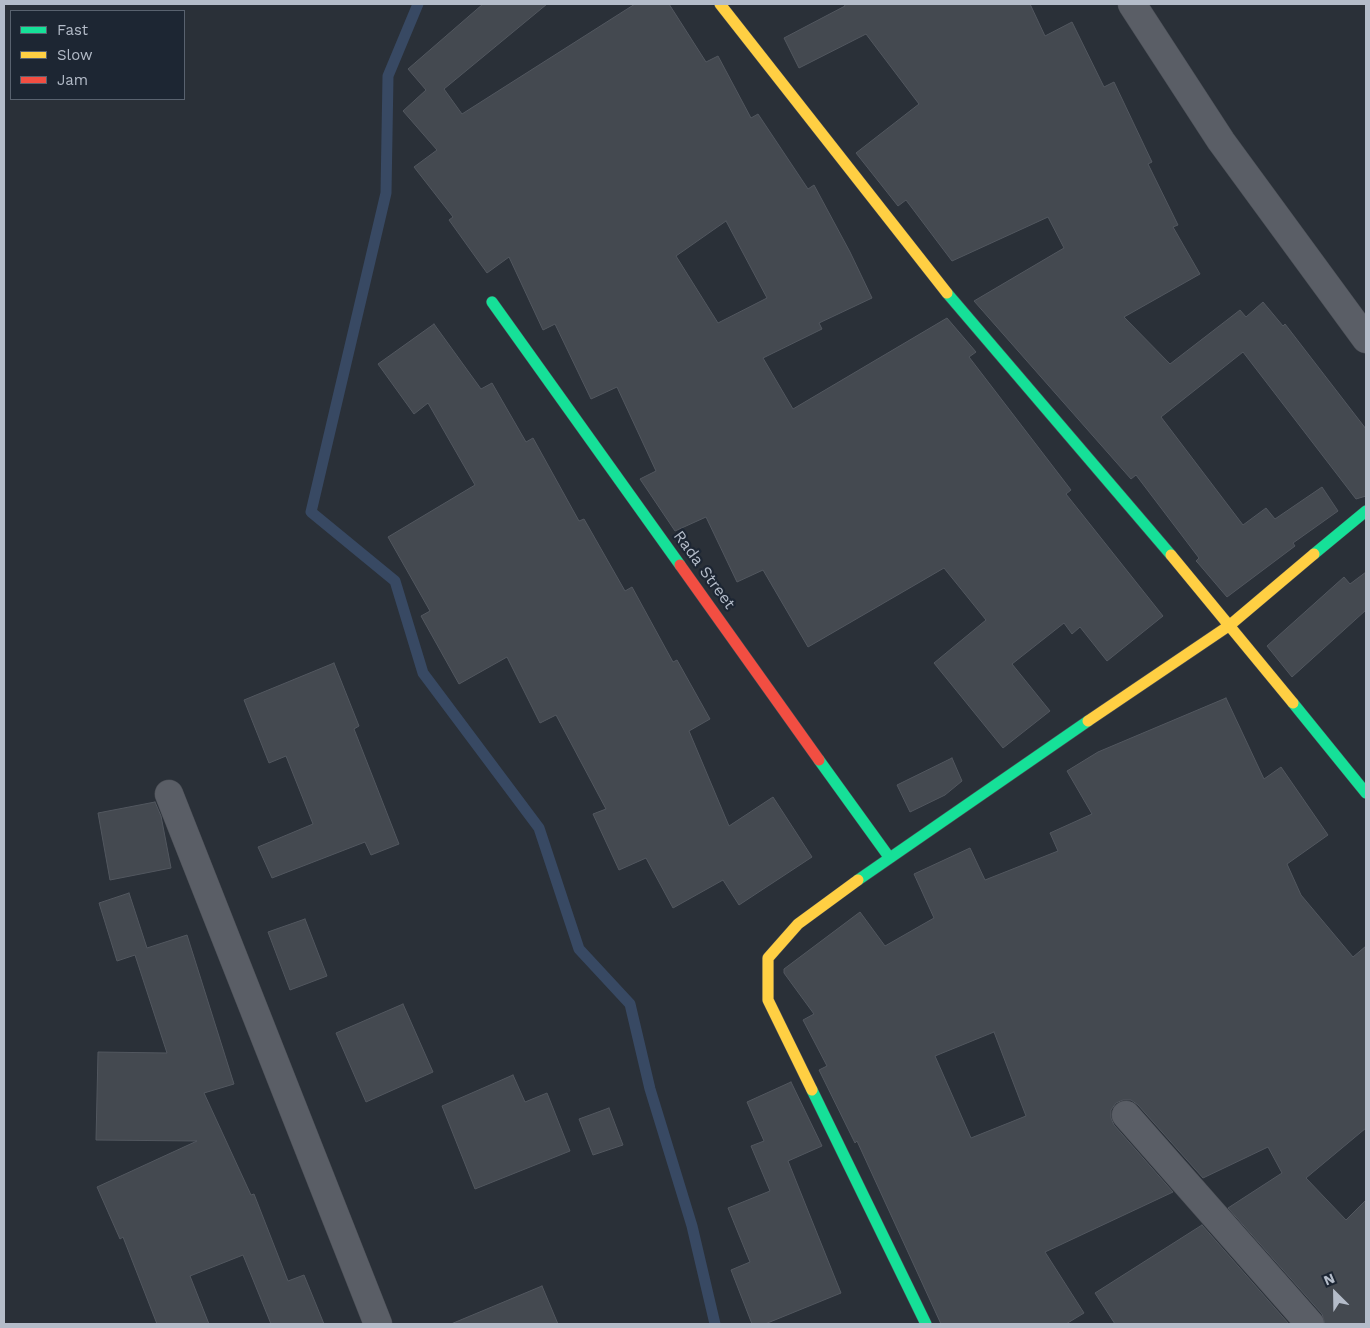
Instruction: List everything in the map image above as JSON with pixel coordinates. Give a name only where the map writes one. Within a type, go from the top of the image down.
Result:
[{"type":"street","points":[[720,4],[939,284],[1230,625],[1366,793]]},
{"type":"street","points":[[1132,4],[1220,141],[1366,339]]},
{"type":"street","name":"Rada Street","points":[[492,302],[889,857]]},
{"type":"street","points":[[926,1324],[768,1000],[768,958],[798,924],[889,857],[1230,625],[1366,511]]},
{"type":"street","points":[[169,794],[378,1324]]},
{"type":"street","points":[[1126,1115],[1310,1324]]},
{"type":"building","points":[[483,4],[547,4],[444,89],[462,114],[635,4],[669,4],[706,62],[718,56],[751,118],[758,114],[808,189],[814,185],[872,298],[819,323],[822,329],[763,358],[793,409],[947,318],[976,352],[969,357],[1071,490],[1066,494],[1163,616],[1107,661],[1080,627],[1072,634],[1064,623],[1012,664],[1050,711],[1003,748],[934,663],[986,620],[944,568],[808,647],[763,570],[737,582],[706,517],[675,531],[640,479],[656,471],[617,387],[591,399],[555,324],[543,330],[509,257],[487,273],[449,220],[453,217],[414,167],[437,150],[403,111],[426,90],[408,69]],"holes":[[[726,221],[767,298],[718,323],[676,256]]]},
{"type":"building","points":[[844,4],[1030,4],[1045,36],[1072,22],[1104,87],[1114,82],[1152,162],[1148,164],[1178,225],[1173,227],[1200,274],[1124,317],[1170,364],[1240,310],[1246,317],[1263,302],[1283,326],[1285,324],[1366,429],[1366,496],[1356,499],[1243,352],[1161,417],[1243,525],[1266,508],[1275,519],[1322,487],[1338,511],[1293,543],[1295,546],[1227,597],[1196,561],[1199,558],[1136,475],[1131,479],[974,301],[1064,248],[1048,217],[952,261],[906,200],[898,206],[856,153],[919,104],[866,34],[799,68],[784,38],[845,6]]},
{"type":"building","points":[[434,324],[481,389],[492,383],[526,442],[533,438],[579,521],[584,519],[625,591],[632,587],[673,662],[677,660],[710,719],[689,731],[729,826],[773,797],[812,857],[739,905],[723,880],[673,908],[646,858],[619,870],[593,814],[606,809],[556,715],[540,723],[507,657],[459,684],[421,616],[430,611],[388,537],[475,485],[428,403],[414,414],[378,364]]},
{"type":"building","points":[[1366,572],[1366,610],[1292,677],[1267,646],[1344,577],[1350,584]]},
{"type":"building","points":[[334,663],[359,726],[354,729],[399,844],[371,855],[365,842],[272,878],[258,847],[313,824],[286,756],[269,763],[244,700]]},
{"type":"building","points":[[1226,698],[1264,779],[1281,767],[1328,835],[1287,864],[1301,895],[1353,957],[1366,946],[1366,1128],[1306,1178],[1346,1220],[1366,1200],[1366,1324],[1325,1324],[1322,1314],[1228,1208],[1282,1173],[1268,1147],[1203,1178],[1138,1105],[1131,1100],[1123,1100],[1116,1103],[1111,1110],[1111,1118],[1114,1125],[1173,1192],[1045,1252],[1084,1313],[1066,1324],[941,1324],[857,1141],[855,1143],[819,1070],[827,1066],[803,1020],[814,1014],[784,973],[784,969],[860,912],[885,946],[934,918],[914,874],[970,848],[985,880],[1058,851],[1050,833],[1092,814],[1067,771],[1098,752]],"holes":[[[994,1032],[1026,1116],[971,1138],[935,1056]]]},
{"type":"building","points":[[952,758],[962,781],[945,795],[910,812],[897,785]]},
{"type":"building","points":[[155,802],[161,816],[171,868],[110,880],[98,813]]},
{"type":"building","points":[[129,893],[147,948],[187,935],[234,1084],[204,1093],[251,1195],[254,1194],[288,1281],[304,1275],[324,1324],[271,1324],[243,1255],[190,1276],[209,1324],[157,1324],[123,1237],[120,1239],[97,1187],[197,1141],[96,1140],[98,1052],[167,1053],[135,955],[117,961],[99,903]]},
{"type":"building","points":[[305,919],[327,976],[290,990],[268,932]]},
{"type":"building","points":[[403,1004],[433,1072],[366,1102],[336,1033]]},
{"type":"building","points":[[513,1075],[525,1102],[547,1093],[570,1151],[475,1189],[442,1106]]},
{"type":"building","points":[[791,1082],[822,1146],[788,1161],[841,1293],[765,1324],[752,1324],[731,1270],[750,1262],[728,1208],[770,1191],[751,1146],[764,1141],[747,1102]]},
{"type":"building","points":[[609,1108],[623,1145],[593,1155],[579,1119]]},
{"type":"building","points":[[1202,1225],[1289,1324],[1115,1324],[1095,1293]]},
{"type":"building","points":[[542,1286],[558,1324],[451,1324]]},
{"type":"waterway","points":[[418,4],[388,76],[386,193],[311,512],[395,581],[423,673],[539,828],[579,949],[630,1004],[650,1089],[692,1226],[715,1324]]},
{"type":"traffic: fast","points":[[947,293],[1171,555]]},
{"type":"traffic: fast","points":[[492,302],[680,565]]},
{"type":"traffic: fast","points":[[1314,554],[1366,511]]},
{"type":"traffic: fast","points":[[1293,703],[1366,793]]},
{"type":"traffic: fast","points":[[858,880],[1088,721]]},
{"type":"traffic: fast","points":[[819,760],[889,857]]},
{"type":"traffic: fast","points":[[812,1090],[926,1324]]},
{"type":"traffic: slow","points":[[720,4],[947,293]]},
{"type":"traffic: slow","points":[[1088,721],[1230,625],[1314,554]]},
{"type":"traffic: slow","points":[[1171,555],[1293,703]]},
{"type":"traffic: slow","points":[[812,1090],[768,1000],[768,958],[798,924],[858,880]]},
{"type":"traffic: jam","points":[[680,565],[819,760]]}]
